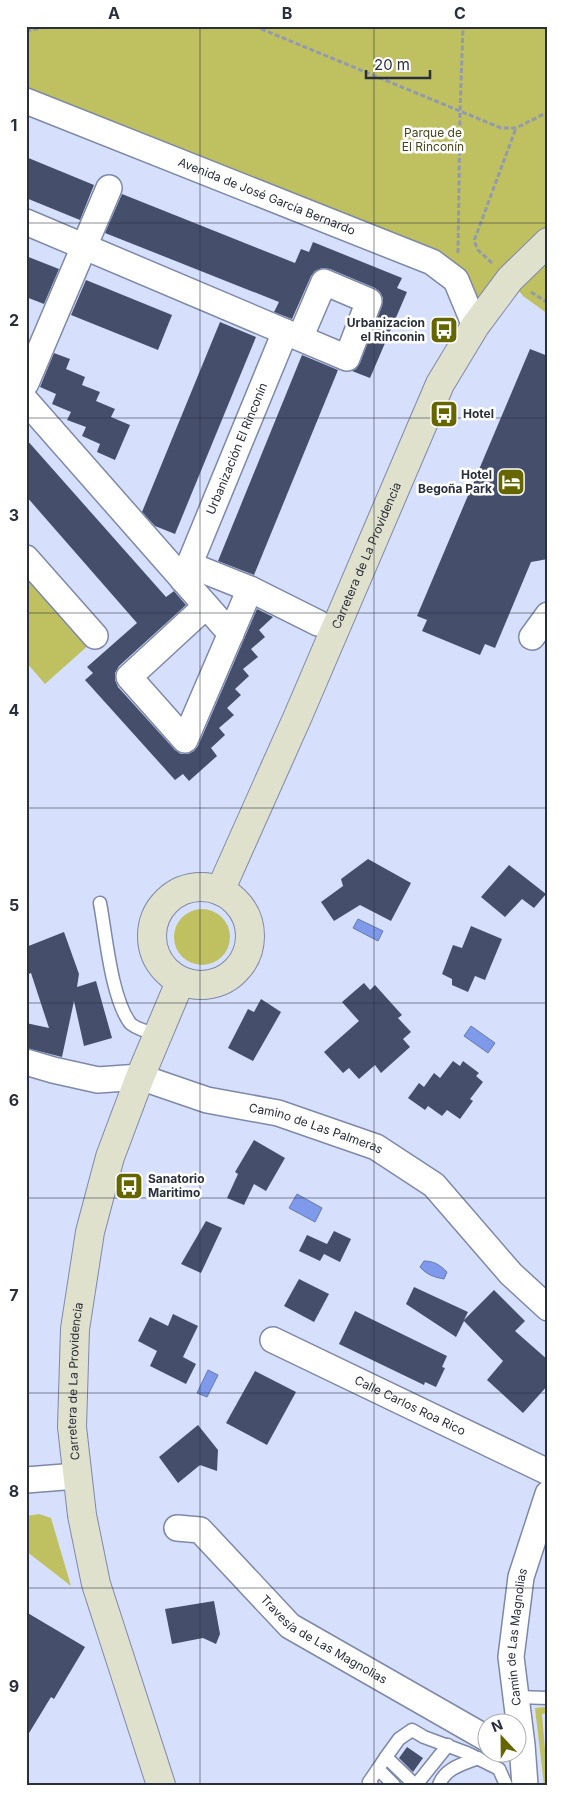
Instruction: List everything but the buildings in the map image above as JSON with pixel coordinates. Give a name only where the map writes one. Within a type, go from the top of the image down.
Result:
[{"type":"street","name":"Avenida de José García Bernardo","points":[[26,101],[432,262],[456,280]]},
{"type":"street","points":[[26,383],[108,188]]},
{"type":"street","name":"Urbanización El Rinconín","points":[[26,222],[292,335],[187,572]]},
{"type":"street","name":"Carretera de La Providencia","points":[[220,891],[298,716],[440,384],[475,326],[510,279],[548,242]]},
{"type":"street","points":[[456,280],[475,326]]},
{"type":"street","points":[[26,401],[187,572],[206,606],[231,634]]},
{"type":"street","points":[[26,558],[95,636]]},
{"type":"street","points":[[187,572],[250,589],[318,623]]},
{"type":"street","points":[[206,606],[129,677],[184,740],[250,589]]},
{"type":"street","points":[[532,637],[548,615]]},
{"type":"street","points":[[197,887],[220,891],[235,902],[246,918],[250,937],[246,957],[235,973],[218,983],[198,985],[180,982],[162,964],[154,945],[154,925],[156,919],[166,901],[176,893],[197,887]]},
{"type":"street","name":"Carretera de La Providencia","points":[[161,1785],[96,1584],[82,1515],[72,1427],[75,1329],[88,1242],[110,1157],[140,1077],[180,982]]},
{"type":"street","name":"Camino de Las Palmeras","points":[[26,1062],[98,1080],[140,1077],[207,1100],[278,1113],[376,1147],[434,1186],[511,1274],[548,1308]]},
{"type":"street","name":"Calle Carlos Roa Rico","points":[[273,1340],[548,1472]]},
{"type":"street","points":[[26,1480],[77,1476]]},
{"type":"street","name":"Camín de Las Magnolias","points":[[517,1714],[511,1657],[521,1577],[548,1494]]},
{"type":"street","name":"Travesía de Las Magnolias","points":[[178,1528],[200,1530],[290,1626],[476,1744]]},
{"type":"street","name":"Camín de Las Magnolias","points":[[522,1764],[525,1785]]},
{"type":"lane","points":[[100,903],[111,969],[122,1006],[131,1024],[158,1036]]},
{"type":"lane","points":[[516,1697],[548,1698]]},
{"type":"lane","points":[[369,1784],[399,1739],[412,1730],[424,1737],[453,1747],[476,1748]]},
{"type":"lane","points":[[386,1757],[416,1785],[453,1747]]},
{"type":"lane","points":[[426,1785],[426,1782],[453,1747]]},
{"type":"lane","points":[[439,1785],[442,1777],[452,1768],[476,1752]]},
{"type":"lane","points":[[495,1764],[506,1785]]},
{"type":"lane","points":[[378,1769],[394,1785]]},
{"type":"path","points":[[26,32],[51,26]]},
{"type":"path","points":[[254,26],[501,128],[516,128],[548,112]]},
{"type":"path","points":[[456,280],[463,26]]},
{"type":"path","points":[[510,279],[478,250],[474,241],[516,128]]},
{"type":"green space","name":"Parque de El Rinconín","points":[[26,26],[548,26],[548,314],[523,296],[510,279],[475,326],[456,280],[26,101]]},
{"type":"green space","points":[[26,570],[91,643],[45,684],[26,662]]},
{"type":"green space","points":[[196,909],[208,909],[222,917],[230,931],[228,948],[222,957],[208,965],[196,965],[186,960],[179,953],[174,943],[174,931],[179,921],[186,914]]},
{"type":"green space","points":[[39,1514],[51,1518],[71,1586],[26,1551],[26,1516]]},
{"type":"green space","points":[[535,1708],[548,1708],[548,1713],[542,1714],[548,1785],[544,1785]]},
{"type":"water","points":[[358,919],[383,931],[378,941],[353,928]]},
{"type":"water","points":[[471,1026],[495,1043],[488,1053],[464,1036]]},
{"type":"water","points":[[297,1194],[322,1208],[315,1222],[289,1208]]},
{"type":"water","points":[[424,1261],[439,1265],[447,1272],[444,1279],[425,1272],[420,1267]]},
{"type":"water","points":[[208,1370],[218,1375],[207,1397],[197,1393]]},
{"type":"place","name":"Urbanizacion el Rinconin","points":[[444,330]]},
{"type":"place","name":"Hotel","points":[[444,414]]},
{"type":"place","name":"Hotel Begoña Park","points":[[511,482]]},
{"type":"place","name":"Sanatorio Maritimo","points":[[129,1186]]}]
